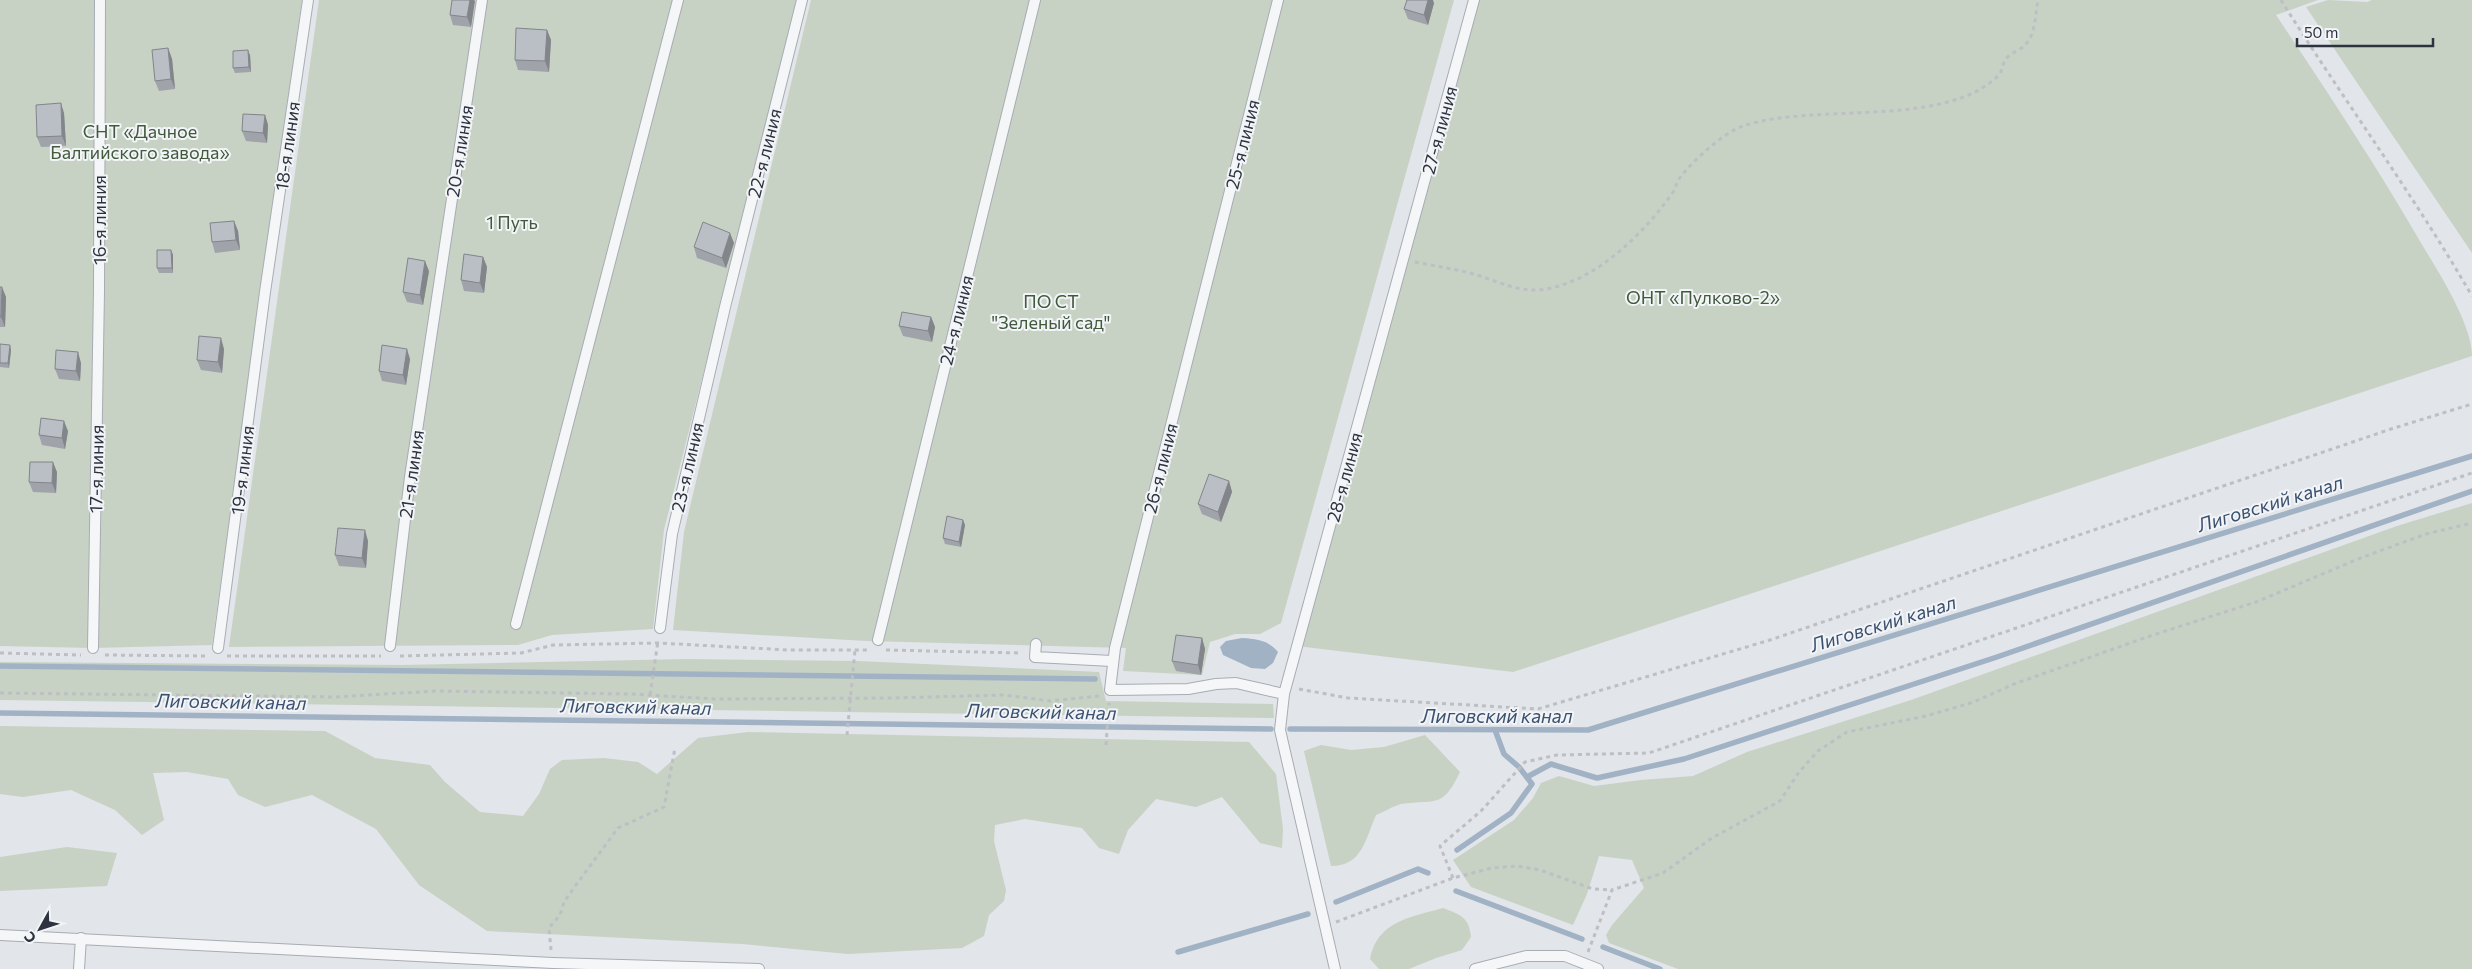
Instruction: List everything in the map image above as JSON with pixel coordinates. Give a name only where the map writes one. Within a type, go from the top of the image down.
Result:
[{"type":"lane","name":"16-я линия","points":[[99,291],[100,0]]},
{"type":"lane","name":"18-я линия","points":[[265,292],[308,0]]},
{"type":"lane","name":"20-я линия","points":[[436,303],[482,0]]},
{"type":"lane","points":[[516,624],[678,0]]},
{"type":"lane","name":"22-я линия","points":[[725,307],[802,0]]},
{"type":"lane","name":"24-я линия","points":[[878,640],[1035,0]]},
{"type":"lane","name":"25-я линия","points":[[1206,288],[1278,0]]},
{"type":"lane","name":"27-я линия","points":[[1403,259],[1474,0]]},
{"type":"lane","name":"28-я линия","points":[[1335,969],[1280,730],[1284,694],[1403,259]]},
{"type":"lane","name":"26-я линия","points":[[1110,690],[1114,648],[1206,288]]},
{"type":"lane","name":"17-я линия","points":[[93,648],[99,291]]},
{"type":"lane","name":"19-я линия","points":[[218,648],[265,292]]},
{"type":"lane","name":"21-я линия","points":[[390,651],[410,478],[436,303]]},
{"type":"lane","name":"23-я линия","points":[[660,628],[672,534],[725,307]]},
{"type":"lane","points":[[1036,644],[1035,657],[1112,661]]},
{"type":"lane","points":[[1110,690],[1188,689],[1236,683],[1284,694]]},
{"type":"lane","points":[[0,935],[553,963],[760,969]]},
{"type":"lane","points":[[79,969],[81,938]]},
{"type":"lane","points":[[1476,969],[1526,956],[1565,956],[1598,969]]},
{"type":"path","points":[[1403,259],[1473,274],[1511,288],[1550,289],[1580,278],[1598,269],[1613,258],[1656,214],[1672,194],[1678,180],[1699,156],[1742,126],[1783,119],[1937,105],[1976,92],[2000,74],[2007,57],[2028,42],[2034,28],[2038,0]]},
{"type":"path","points":[[2281,0],[2336,88],[2433,229],[2472,296]]},
{"type":"path","points":[[1284,694],[1302,688],[1348,698],[1538,709],[1770,640],[2391,429],[2472,404]]},
{"type":"path","points":[[1453,878],[1440,846],[1480,811],[1524,762],[1557,755],[1649,753],[2472,473]]},
{"type":"path","points":[[1326,927],[1453,878],[1492,868],[1517,866],[1570,879],[1593,889],[1612,890],[1663,873],[1712,838],[1780,801],[1799,772],[1818,751],[1847,732],[1926,716],[1974,702],[2014,684],[2153,635],[2256,602],[2363,557],[2426,534],[2472,523]]},
{"type":"path","points":[[398,656],[521,653],[553,645],[658,644],[789,650],[1022,653],[1035,657]]},
{"type":"path","points":[[847,735],[855,650]]},
{"type":"path","points":[[103,655],[390,651]]},
{"type":"path","points":[[650,695],[656,652]]},
{"type":"path","points":[[0,653],[84,655]]},
{"type":"path","points":[[0,693],[335,697],[435,691],[650,695],[715,699],[850,696],[928,696],[939,698],[1004,695],[1050,701],[1098,697],[1110,690]]},
{"type":"path","points":[[1106,745],[1109,710]]},
{"type":"path","points":[[553,963],[549,928],[560,915],[564,902],[618,828],[664,807],[675,748]]},
{"type":"path","points":[[1584,964],[1612,890]]},
{"type":"green space","name":"СНТ «Дачное Балтийского завода»","points":[[0,0],[302,0],[212,645],[93,648],[0,646]]},
{"type":"green space","name":"1 Путь","points":[[319,0],[797,0],[664,530],[653,629],[552,635],[518,645],[229,647]]},
{"type":"green space","name":"ПО СТ \"Зеленый сад\"","points":[[811,0],[1454,0],[1281,623],[1260,634],[1235,634],[1210,642],[1202,675],[1123,671],[1126,648],[867,641],[673,630],[684,532]]},
{"type":"green space","name":"ОНТ «Пулково-2»","points":[[1474,0],[2318,0],[2276,15],[2369,156],[2445,283],[2466,329],[2471,343],[2472,356],[1513,672],[1297,646]]},
{"type":"green space","points":[[2328,0],[2367,2],[2372,0],[2472,0],[2472,253],[2306,7]]},
{"type":"green space","points":[[2472,503],[2472,969],[1678,969],[1609,943],[1606,935],[1612,925],[1644,888],[1632,860],[1599,856],[1587,894],[1573,925],[1471,887],[1453,860],[1514,820],[1533,798],[1541,783],[1559,776],[1594,786],[1693,776],[1747,752],[1911,700],[2397,526]]},
{"type":"green space","points":[[687,659],[858,661],[1099,672],[1106,701],[1273,704],[1274,718],[0,700],[0,662],[403,665]]},
{"type":"green space","points":[[0,726],[325,731],[375,758],[430,765],[445,782],[480,812],[523,816],[539,794],[550,769],[562,760],[604,758],[638,762],[657,774],[698,738],[748,732],[1249,742],[1276,774],[1283,829],[1282,848],[1260,843],[1222,797],[1196,807],[1156,799],[1128,830],[1119,854],[1099,848],[1082,828],[1025,819],[995,825],[994,841],[1006,890],[1004,901],[989,915],[984,936],[962,948],[848,954],[742,944],[487,931],[419,885],[376,829],[312,795],[265,807],[238,795],[228,779],[187,772],[153,773],[164,820],[142,835],[115,810],[71,790],[23,797],[0,794]]},
{"type":"green space","points":[[1425,735],[1460,772],[1454,784],[1443,797],[1437,800],[1401,804],[1376,815],[1365,842],[1356,856],[1350,862],[1331,866],[1304,751],[1321,745],[1351,750],[1384,747]]},
{"type":"green space","points":[[67,847],[117,853],[107,886],[0,891],[0,857]]},
{"type":"green space","points":[[1443,908],[1459,915],[1468,925],[1471,937],[1462,950],[1409,969],[1379,969],[1370,959],[1374,946],[1380,936],[1388,929],[1408,918]]},
{"type":"water","points":[[1242,638],[1262,641],[1274,648],[1278,652],[1273,663],[1265,669],[1251,668],[1223,655],[1220,647],[1226,641]]},
{"type":"building","points":[[452,0],[470,0],[467,17],[450,15]]},
{"type":"building","points":[[1407,0],[1428,0],[1424,15],[1404,9]]},
{"type":"building","points":[[516,28],[547,30],[545,61],[515,60]]},
{"type":"building","points":[[168,48],[171,79],[155,81],[152,50]]},
{"type":"building","points":[[248,50],[249,67],[233,68],[233,51]]},
{"type":"building","points":[[61,103],[62,136],[37,137],[36,105]]},
{"type":"building","points":[[243,114],[265,115],[263,133],[242,131]]},
{"type":"building","points":[[234,221],[236,240],[212,242],[210,223]]},
{"type":"building","points":[[703,222],[730,233],[722,258],[694,247]]},
{"type":"building","points":[[157,250],[171,250],[172,268],[157,268]]},
{"type":"building","points":[[464,254],[483,257],[480,283],[461,280]]},
{"type":"building","points":[[408,258],[425,261],[420,295],[403,292]]},
{"type":"building","points":[[0,287],[2,287],[1,317],[0,317]]},
{"type":"building","points":[[902,312],[931,317],[928,331],[899,326]]},
{"type":"building","points":[[199,336],[221,338],[218,362],[197,360]]},
{"type":"building","points":[[0,344],[10,345],[8,363],[0,363]]},
{"type":"building","points":[[382,345],[407,349],[403,375],[379,371]]},
{"type":"building","points":[[56,350],[78,352],[76,371],[55,369]]},
{"type":"building","points":[[41,418],[64,421],[62,438],[39,435]]},
{"type":"building","points":[[30,462],[53,462],[52,483],[29,482]]},
{"type":"building","points":[[1209,474],[1229,481],[1218,512],[1198,504]]},
{"type":"building","points":[[947,516],[963,520],[959,542],[943,538]]},
{"type":"building","points":[[338,528],[365,530],[362,558],[335,555]]},
{"type":"building","points":[[1176,635],[1202,638],[1198,665],[1172,661]]},
{"type":"waterway","name":"Лиговский канал","points":[[1290,729],[1588,730],[2472,456]]},
{"type":"waterway","points":[[1527,777],[1551,764],[1597,778],[1684,759],[1997,657],[2472,491]]},
{"type":"waterway","points":[[0,666],[1095,679]]},
{"type":"waterway","name":"Лиговский канал","points":[[0,713],[1271,729]]},
{"type":"waterway","points":[[1457,850],[1511,813],[1532,784],[1519,767],[1504,754],[1495,730]]},
{"type":"waterway","points":[[1336,902],[1418,869],[1428,873]]},
{"type":"waterway","points":[[1456,891],[1582,939]]},
{"type":"waterway","points":[[1178,952],[1308,914]]},
{"type":"waterway","points":[[1603,947],[1660,969]]}]
